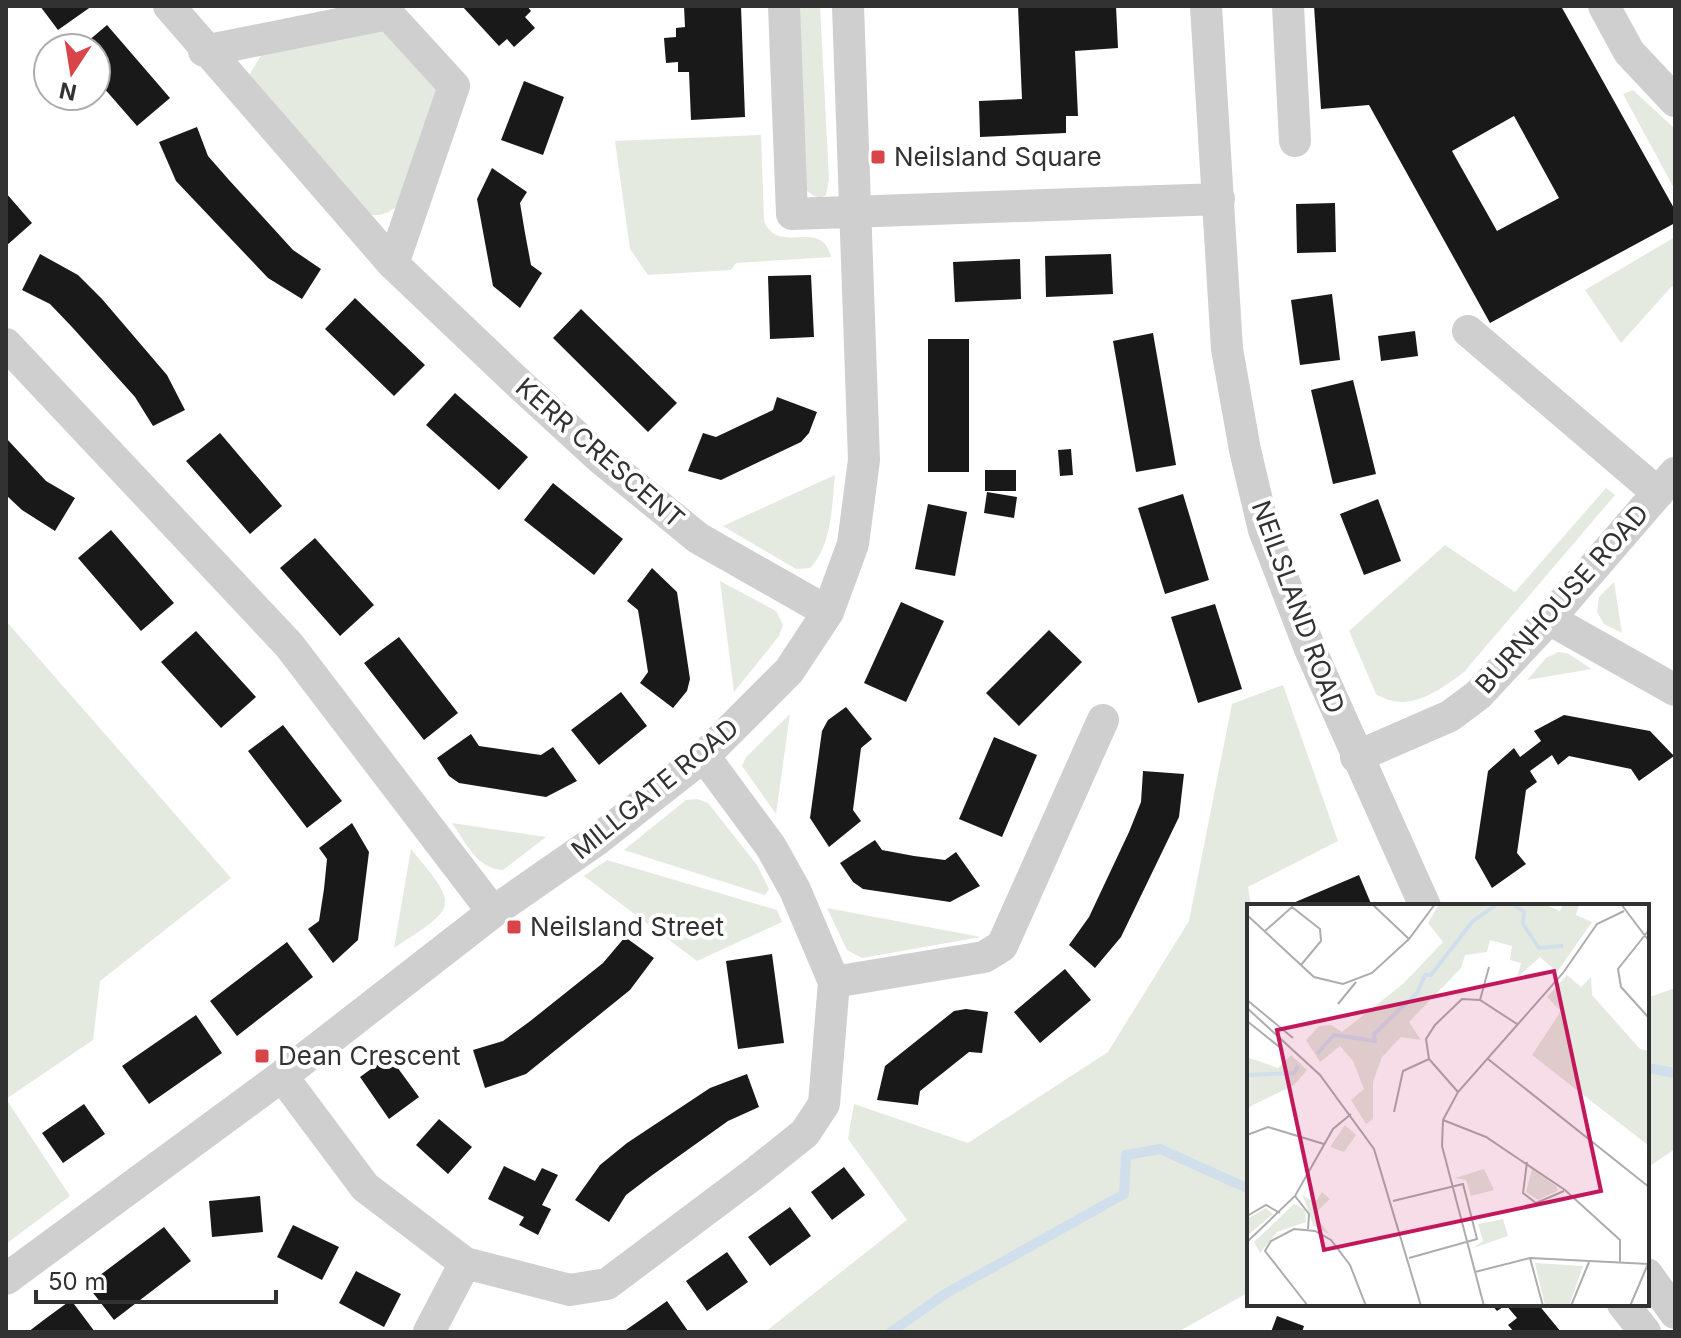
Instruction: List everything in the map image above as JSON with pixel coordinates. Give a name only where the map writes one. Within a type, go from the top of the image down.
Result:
[{"type":"street","name":"KERR CRESCENT","points":[[169,6],[204,51],[393,264],[588,447],[698,538],[828,612]]},
{"type":"street","points":[[784,6],[792,214],[1219,199]]},
{"type":"street","name":"MILLGATE ROAD","points":[[6,1279],[282,1076],[493,912],[585,849],[704,756],[789,671],[828,612],[853,544],[864,460],[848,6]]},
{"type":"street","name":"NEILSLAND ROAD","points":[[1206,6],[1227,349],[1264,530],[1356,757],[1424,904]]},
{"type":"street","points":[[1288,6],[1295,141]]},
{"type":"street","points":[[1604,6],[1629,52],[1675,101]]},
{"type":"street","points":[[204,51],[388,14],[454,86],[393,264]]},
{"type":"street","points":[[1468,331],[1667,483]]},
{"type":"street","points":[[6,344],[289,645],[493,912]]},
{"type":"street","name":"BURNHOUSE ROAD","points":[[1356,757],[1450,716],[1478,695],[1549,619],[1667,483]]},
{"type":"street","points":[[1549,619],[1675,690]]},
{"type":"street","points":[[834,982],[984,957],[1002,946],[1103,720]]},
{"type":"street","points":[[282,1076],[365,1187],[465,1263],[570,1290],[607,1284],[755,1173],[805,1133],[824,1104],[834,982],[795,890],[771,847],[704,756]]},
{"type":"street","points":[[429,1332],[465,1263]]},
{"type":"street","points":[[1649,1277],[1675,1313]]},
{"type":"street","points":[[1625,1306],[1645,1332]]},
{"type":"shaded area","points":[[794,6],[820,6],[829,179],[826,195],[819,197],[803,187]]},
{"type":"shaded area","points":[[381,30],[437,90],[399,204],[384,214],[375,215],[365,214],[248,77],[262,54]]},
{"type":"shaded area","points":[[1633,90],[1675,129],[1675,190],[1623,94]]},
{"type":"shaded area","points":[[761,135],[764,221],[779,236],[818,239],[826,245],[831,257],[736,263],[731,270],[648,275],[630,249],[615,141]]},
{"type":"shaded area","points":[[1675,237],[1675,289],[1672,286],[1621,343],[1585,290]]},
{"type":"shaded area","points":[[835,475],[827,537],[810,568],[796,569],[723,526]]},
{"type":"shaded area","points":[[1606,488],[1615,495],[1464,672],[1433,693],[1411,701],[1388,700],[1376,694],[1349,631],[1445,545],[1515,592]]},
{"type":"shaded area","points":[[720,581],[776,611],[783,625],[779,636],[734,692]]},
{"type":"shaded area","points":[[1614,582],[1622,633],[1604,624],[1597,612],[1599,597]]},
{"type":"shaded area","points":[[6,621],[231,878],[100,981],[93,1040],[6,1099]]},
{"type":"shaded area","points":[[1558,652],[1567,653],[1592,669],[1527,680],[1546,658]]},
{"type":"shaded area","points":[[1283,685],[1338,841],[1248,887],[1251,904],[1247,904],[1247,1293],[1178,1332],[765,1332],[907,1220],[848,1139],[854,1104],[968,1143],[1108,1052],[1189,921],[1232,704]]},
{"type":"shaded area","points":[[790,714],[776,814],[742,766],[746,757]]},
{"type":"shaded area","points":[[697,799],[708,803],[757,865],[769,889],[765,895],[624,850],[686,800]]},
{"type":"shaded area","points":[[452,823],[546,837],[503,870],[494,869],[479,860]]},
{"type":"shaded area","points":[[411,849],[438,883],[445,905],[431,923],[394,948]]},
{"type":"shaded area","points":[[607,860],[777,910],[782,922],[697,961],[584,876]]},
{"type":"shaded area","points":[[827,908],[981,937],[862,958],[847,950]]},
{"type":"shaded area","points":[[1675,988],[1675,1149],[1649,1167],[1649,997]]},
{"type":"shaded area","points":[[6,1099],[70,1196],[6,1244]]},
{"type":"building","points":[[40,6],[92,6],[58,30]]},
{"type":"building","points":[[462,6],[527,6],[531,11],[525,17],[535,28],[514,47],[507,39],[499,46]]},
{"type":"building","points":[[684,6],[741,6],[745,117],[691,120],[689,72],[678,72],[678,62],[666,63],[664,38],[676,37],[676,28],[685,27]]},
{"type":"building","points":[[1018,6],[1116,6],[1118,48],[1075,51],[1078,116],[1066,116],[1066,133],[980,137],[979,101],[1022,99]]},
{"type":"building","points":[[1314,6],[1561,6],[1675,210],[1675,223],[1490,323],[1369,105],[1321,109]],"holes":[[[1514,116],[1559,198],[1497,231],[1452,151]]]},
{"type":"building","points":[[107,25],[170,98],[137,126],[112,97],[112,32],[99,32]]},
{"type":"building","points":[[524,81],[564,97],[543,155],[501,140]]},
{"type":"building","points":[[197,127],[208,156],[293,250],[321,269],[302,299],[268,278],[176,181],[159,142]]},
{"type":"building","points":[[492,168],[527,192],[520,203],[525,233],[531,265],[542,273],[520,308],[493,286],[477,199]]},
{"type":"building","points":[[6,193],[32,223],[6,246]]},
{"type":"building","points":[[1335,203],[1336,252],[1297,253],[1296,204]]},
{"type":"building","points":[[40,254],[78,275],[102,299],[167,375],[185,410],[153,426],[135,397],[50,304],[22,290]]},
{"type":"building","points":[[1111,254],[1113,294],[1046,297],[1045,256]]},
{"type":"building","points":[[1020,259],[1021,299],[955,302],[953,262]]},
{"type":"building","points":[[811,275],[814,337],[770,339],[768,276]]},
{"type":"building","points":[[1332,294],[1340,360],[1300,365],[1291,300]]},
{"type":"building","points":[[355,298],[425,365],[394,396],[325,329]]},
{"type":"building","points":[[581,309],[677,403],[648,432],[553,338]]},
{"type":"building","points":[[1415,331],[1418,356],[1381,361],[1378,336]]},
{"type":"building","points":[[1153,333],[1176,465],[1136,472],[1113,341]]},
{"type":"building","points":[[928,339],[969,339],[969,472],[928,472]]},
{"type":"building","points":[[1353,380],[1376,474],[1333,484],[1311,390]]},
{"type":"building","points":[[455,393],[528,457],[499,490],[426,425]]},
{"type":"building","points":[[777,397],[817,412],[809,433],[801,442],[721,480],[688,471],[703,433],[716,437],[773,410]]},
{"type":"building","points":[[220,433],[282,506],[250,534],[186,461]]},
{"type":"building","points":[[6,438],[46,481],[75,498],[55,531],[22,510],[6,495]]},
{"type":"building","points":[[1071,449],[1073,475],[1060,476],[1058,450]]},
{"type":"building","points":[[985,470],[1016,470],[1016,491],[985,491]]},
{"type":"building","points":[[553,483],[623,539],[594,575],[524,520]]},
{"type":"building","points":[[987,492],[1017,497],[1014,518],[984,513]]},
{"type":"building","points":[[1183,494],[1209,580],[1165,594],[1138,508]]},
{"type":"building","points":[[1378,499],[1401,561],[1364,575],[1340,514]]},
{"type":"building","points":[[928,504],[967,512],[955,576],[915,569]]},
{"type":"building","points":[[111,530],[174,603],[141,631],[78,558]]},
{"type":"building","points":[[315,538],[374,605],[340,636],[280,568]]},
{"type":"building","points":[[652,568],[677,592],[690,679],[687,691],[673,708],[640,683],[648,672],[643,640],[638,610],[627,601]]},
{"type":"building","points":[[901,602],[944,621],[906,702],[864,683]]},
{"type":"building","points":[[1215,604],[1242,689],[1198,703],[1171,617]]},
{"type":"building","points":[[1049,630],[1082,662],[1019,726],[986,693]]},
{"type":"building","points":[[196,631],[256,697],[221,728],[161,662]]},
{"type":"building","points":[[399,637],[458,713],[424,740],[364,663]]},
{"type":"building","points":[[621,692],[647,726],[599,765],[571,730]]},
{"type":"building","points":[[846,707],[872,739],[861,748],[853,810],[861,821],[829,847],[810,818],[822,731],[828,720]]},
{"type":"building","points":[[1564,715],[1650,731],[1674,756],[1639,781],[1631,769],[1569,756],[1558,765],[1552,755],[1530,771],[1537,782],[1526,790],[1517,853],[1526,864],[1492,888],[1475,858],[1488,771],[1514,748],[1520,757],[1541,741],[1534,731]]},
{"type":"building","points":[[283,725],[342,801],[307,828],[248,751]]},
{"type":"building","points":[[471,734],[479,746],[541,755],[553,747],[577,781],[546,797],[459,783],[449,776],[437,758]]},
{"type":"building","points":[[994,737],[1037,755],[1002,837],[959,819]]},
{"type":"building","points":[[1143,771],[1184,774],[1179,817],[1121,937],[1095,968],[1069,945],[1089,917],[1129,832],[1141,802]]},
{"type":"building","points":[[352,823],[369,852],[358,940],[333,963],[308,929],[319,921],[324,889],[327,859],[319,848]]},
{"type":"building","points":[[875,840],[882,850],[914,856],[945,860],[956,852],[980,886],[950,902],[863,889],[853,882],[840,863]]},
{"type":"building","points":[[1359,875],[1371,904],[1291,904]]},
{"type":"building","points":[[625,937],[654,958],[630,990],[526,1074],[485,1088],[473,1050],[503,1041],[529,1022],[603,963]]},
{"type":"building","points":[[287,942],[313,977],[237,1036],[210,1001]]},
{"type":"building","points":[[772,954],[784,1043],[738,1049],[726,961]]},
{"type":"building","points":[[1065,969],[1091,1000],[1040,1043],[1014,1012]]},
{"type":"building","points":[[954,1011],[988,1012],[982,1053],[969,1052],[920,1091],[918,1105],[877,1100],[885,1066]]},
{"type":"building","points":[[196,1015],[222,1053],[149,1104],[122,1066]]},
{"type":"building","points":[[389,1056],[419,1097],[389,1119],[360,1077]]},
{"type":"building","points":[[747,1074],[759,1107],[728,1121],[626,1195],[609,1222],[575,1200],[600,1165],[627,1143],[710,1088]]},
{"type":"building","points":[[84,1104],[105,1134],[63,1163],[42,1133]]},
{"type":"building","points":[[439,1119],[472,1147],[448,1174],[416,1145]]},
{"type":"building","points":[[504,1166],[535,1181],[542,1168],[558,1175],[542,1205],[551,1209],[538,1235],[519,1225],[524,1217],[488,1199]]},
{"type":"building","points":[[844,1167],[865,1195],[832,1220],[811,1192]]},
{"type":"building","points":[[260,1196],[263,1232],[212,1237],[209,1201]]},
{"type":"building","points":[[790,1207],[811,1236],[770,1266],[748,1237]]},
{"type":"building","points":[[293,1225],[339,1247],[322,1280],[277,1257]]},
{"type":"building","points":[[164,1227],[191,1261],[114,1320],[87,1285]]},
{"type":"building","points":[[727,1252],[748,1282],[707,1311],[686,1281]]},
{"type":"building","points":[[356,1271],[401,1294],[384,1327],[339,1303]]},
{"type":"building","points":[[71,1300],[95,1332],[28,1332],[45,1319]]},
{"type":"building","points":[[667,1301],[688,1331],[623,1332],[646,1316]]},
{"type":"building","points":[[1507,1306],[1540,1306],[1561,1332],[1514,1332],[1508,1325],[1517,1318]]},
{"type":"building","points":[[1277,1316],[1304,1326],[1302,1332],[1271,1332]]},
{"type":"waterway","points":[[1649,1068],[1675,1073]]},
{"type":"waterway","points":[[891,1332],[945,1294],[1124,1194],[1126,1155],[1160,1149],[1247,1188]]},
{"type":"place","name":"Neilsland Square","points":[[878,157]]},
{"type":"place","name":"Neilsland Street","points":[[514,927]]},
{"type":"place","name":"Dean Crescent","points":[[262,1056]]}]
